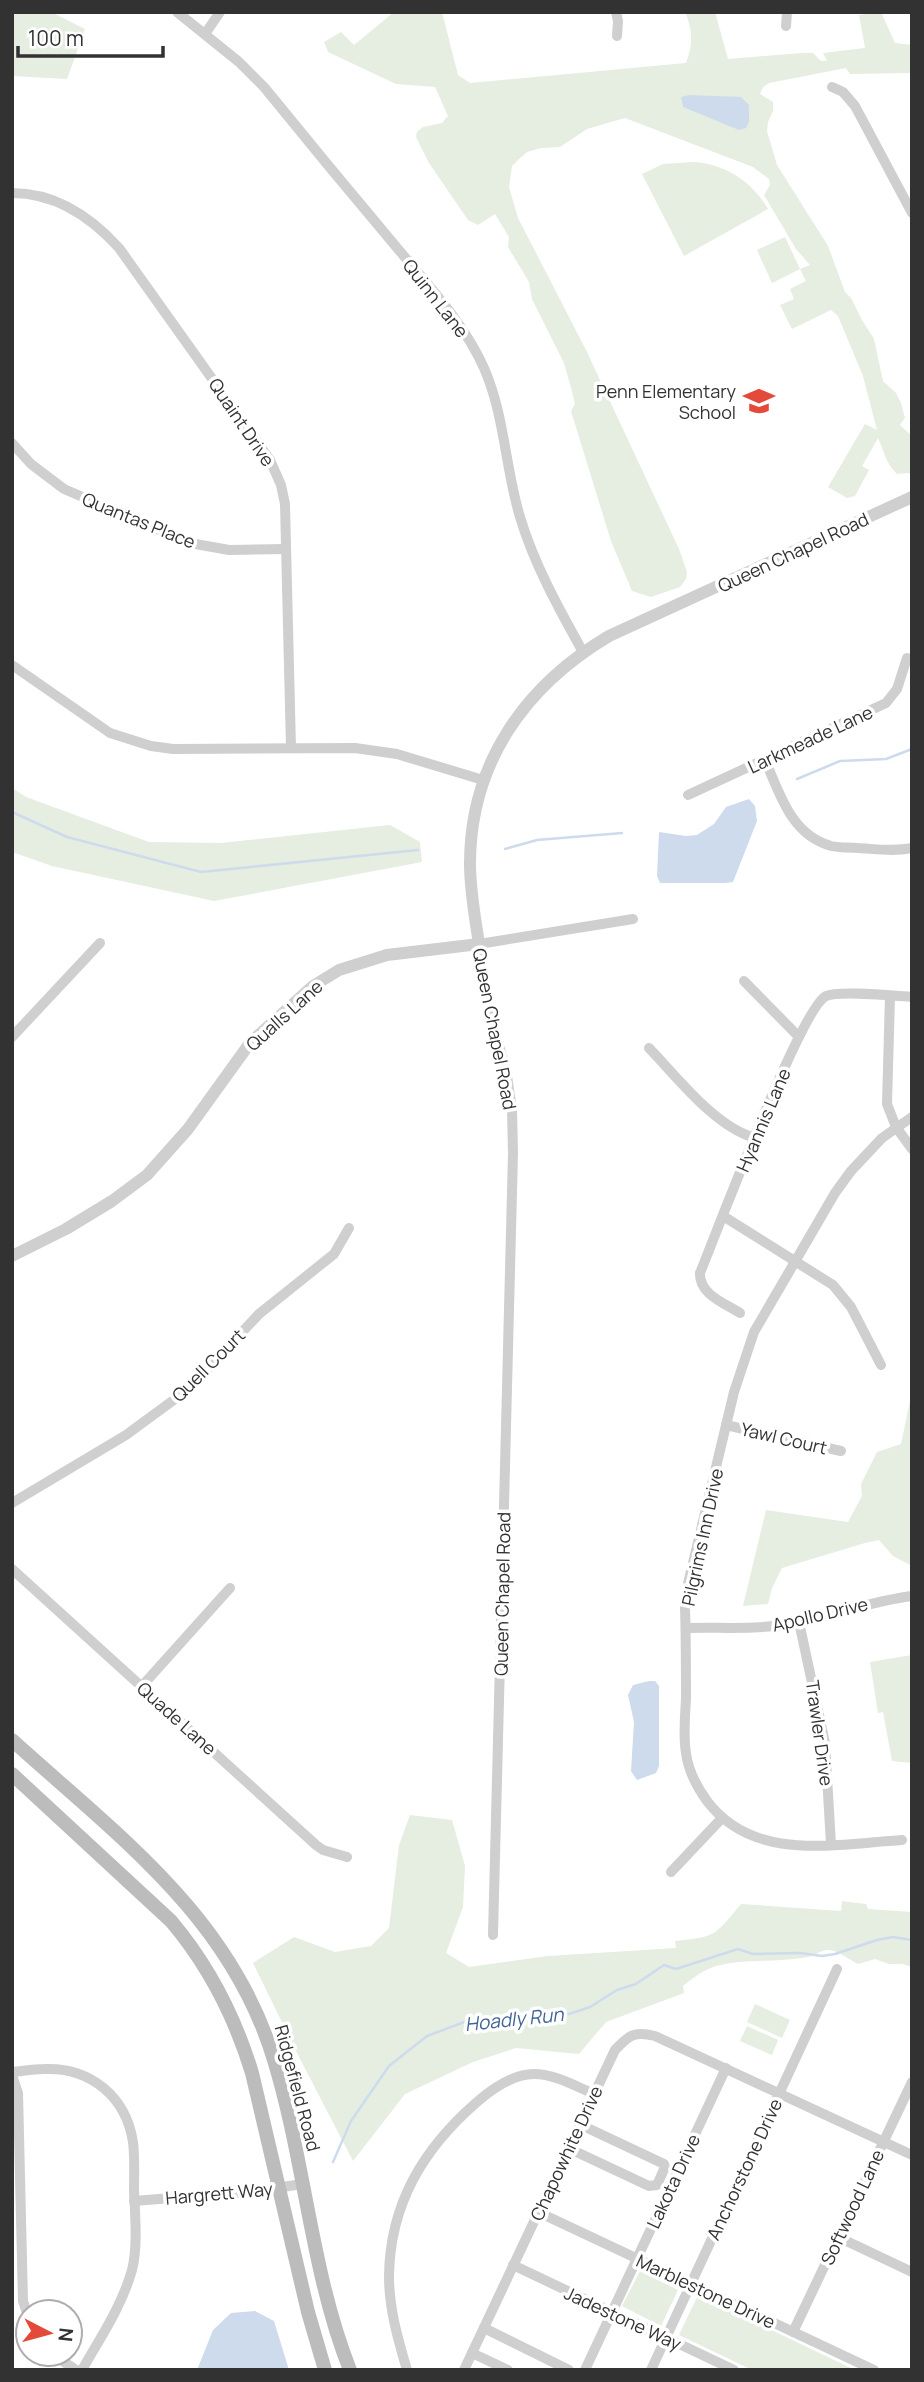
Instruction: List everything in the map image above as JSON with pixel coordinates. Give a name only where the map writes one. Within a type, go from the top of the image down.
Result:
[{"type":"main road","name":"Ridgefield Road","points":[[12,1740],[158,1873],[190,1907],[216,1941],[254,2006],[282,2088],[331,2309],[350,2370]]},
{"type":"main road","points":[[12,1773],[151,1900],[182,1935],[224,2000],[244,2048],[260,2101],[307,2312],[325,2370]]},
{"type":"street","name":"Quinn Lane","points":[[177,12],[239,62],[264,87],[428,285],[472,345],[492,389],[499,412],[513,492],[528,542],[583,652]]},
{"type":"street","points":[[205,34],[220,12]]},
{"type":"street","points":[[616,12],[617,36]]},
{"type":"street","points":[[786,26],[787,12]]},
{"type":"street","points":[[832,87],[843,92],[855,106],[912,213]]},
{"type":"street","name":"Quaint Drive","points":[[12,193],[36,195],[65,205],[96,224],[119,248],[270,460],[281,485],[285,504],[291,748]]},
{"type":"street","name":"Quantas Place","points":[[12,443],[31,464],[64,489],[190,543],[229,550],[286,549]]},
{"type":"street","name":"Queen Chapel Road","points":[[494,1935],[513,1153],[512,1110],[506,1069],[491,1019],[470,864],[473,823],[483,780],[494,755],[528,701],[554,674],[583,652],[609,636],[912,497]]},
{"type":"street","name":"Larkmeade Lane","points":[[688,795],[886,704],[897,689],[907,658]]},
{"type":"street","points":[[12,665],[110,733],[130,741],[173,749],[379,750],[483,780]]},
{"type":"street","points":[[765,760],[790,815],[799,828],[816,841],[832,846],[897,850],[912,848]]},
{"type":"street","name":"Qualls Lane","points":[[12,1256],[112,1202],[146,1175],[188,1129],[250,1043],[313,986],[339,970],[387,955],[479,944],[633,919]]},
{"type":"street","points":[[15,1029],[100,943]]},
{"type":"street","points":[[744,981],[799,1037]]},
{"type":"street","name":"Hyannis Lane","points":[[740,1313],[706,1292],[700,1280],[700,1273],[755,1138],[814,1008],[827,996],[835,994],[912,997]]},
{"type":"street","points":[[890,996],[887,1104],[896,1127],[912,1149]]},
{"type":"street","points":[[649,1048],[721,1122],[743,1135],[755,1138]]},
{"type":"street","name":"Pilgrims Inn Drive","points":[[902,1840],[784,1845],[742,1833],[722,1818],[699,1790],[685,1752],[686,1628],[687,1588],[734,1392],[749,1345],[763,1315],[851,1171],[864,1155],[912,1117]]},
{"type":"street","points":[[723,1216],[833,1285],[843,1296],[881,1365]]},
{"type":"street","name":"Quell Court","points":[[12,1503],[126,1435],[190,1388],[259,1314],[334,1254],[349,1228]]},
{"type":"street","name":"Yawl Court","points":[[726,1425],[841,1451]]},
{"type":"street","name":"Quade Lane","points":[[12,1569],[316,1845],[346,1857]]},
{"type":"street","points":[[142,1686],[230,1588]]},
{"type":"street","name":"Apollo Drive","points":[[686,1628],[760,1627],[799,1622],[880,1601],[912,1597]]},
{"type":"street","name":"Trawler Drive","points":[[799,1622],[824,1734],[831,1844]]},
{"type":"street","points":[[671,1872],[722,1818]]},
{"type":"street","name":"Anchorstone Drive","points":[[651,2370],[837,1969]]},
{"type":"street","name":"Chapowhite Drive","points":[[464,2370],[615,2050],[635,2033],[655,2036],[726,2068]]},
{"type":"street","points":[[23,2298],[17,2230],[18,2093],[12,2074],[46,2068],[69,2071],[111,2091],[124,2111],[132,2142],[132,2269],[116,2311],[82,2370]]},
{"type":"street","points":[[726,2068],[912,2155]]},
{"type":"street","name":"Lakota Drive","points":[[585,2370],[726,2068]]},
{"type":"street","points":[[407,2370],[393,2325],[389,2276],[402,2204],[419,2166],[458,2118],[485,2095],[514,2077],[533,2074],[560,2079],[594,2094]]},
{"type":"street","name":"Softwood Lane","points":[[793,2332],[912,2082]]},
{"type":"street","points":[[568,2148],[649,2186],[657,2185],[664,2164],[579,2124]]},
{"type":"street","name":"Hargrett Way","points":[[134,2200],[303,2184]]},
{"type":"street","name":"Marblestone Drive","points":[[538,2212],[874,2370]]},
{"type":"street","points":[[838,2237],[912,2272]]},
{"type":"street","name":"Jadestone Way","points":[[513,2266],[734,2370]]},
{"type":"street","points":[[484,2328],[569,2370]]},
{"type":"street","points":[[472,2353],[508,2370]]},
{"type":"shaded area","points":[[12,12],[51,12],[85,29],[67,79],[12,76]]},
{"type":"shaded area","points":[[394,12],[442,12],[458,75],[470,83],[686,63],[691,38],[685,12],[715,12],[728,59],[813,53],[821,61],[827,61],[823,53],[865,48],[859,15],[881,12],[895,43],[912,45],[912,73],[850,74],[846,68],[769,83],[763,87],[760,94],[773,102],[767,131],[777,165],[828,246],[845,292],[874,339],[883,381],[896,393],[901,403],[905,418],[900,425],[912,436],[912,475],[897,474],[893,470],[878,438],[862,466],[869,470],[855,496],[847,498],[828,487],[865,424],[877,430],[863,376],[838,316],[831,310],[792,329],[780,305],[794,299],[790,289],[806,281],[800,269],[810,265],[796,249],[764,195],[770,185],[769,179],[753,167],[625,118],[587,129],[560,147],[527,152],[512,166],[509,187],[518,218],[586,350],[679,549],[687,572],[680,587],[651,597],[632,591],[611,541],[571,411],[575,404],[564,363],[532,299],[529,282],[508,247],[509,237],[495,214],[478,225],[468,220],[429,163],[416,137],[423,127],[442,123],[448,116],[435,87],[396,84],[328,52],[324,42],[341,32],[354,45]]},
{"type":"shaded area","points":[[692,162],[715,166],[736,175],[754,190],[768,209],[684,256],[642,174],[663,164]]},
{"type":"shaded area","points":[[785,237],[800,269],[772,283],[757,250]]},
{"type":"shaded area","points":[[12,788],[26,797],[149,842],[221,843],[390,825],[420,842],[422,862],[214,901],[52,866],[12,852]]},
{"type":"shaded area","points":[[912,1391],[912,1566],[893,1556],[879,1540],[865,1543],[782,1568],[768,1604],[743,1606],[766,1510],[848,1522],[862,1496],[861,1484],[877,1452],[901,1444]]},
{"type":"shaded area","points":[[912,1655],[912,1763],[892,1761],[883,1712],[878,1713],[870,1662]]},
{"type":"shaded area","points":[[410,1815],[452,1820],[465,1866],[463,1907],[446,1953],[469,1967],[548,1956],[676,1948],[675,1941],[714,1933],[741,1904],[841,1911],[842,1901],[866,1904],[868,1909],[912,1912],[912,1967],[875,1959],[858,1964],[830,1950],[797,1959],[716,1966],[702,1972],[683,1986],[684,1993],[606,2022],[579,2054],[516,2048],[473,2062],[405,2094],[353,2161],[253,1963],[294,1937],[335,1952],[371,1946],[389,1928],[399,1845]]},
{"type":"shaded area","points":[[755,2004],[790,2020],[782,2038],[747,2022]]},
{"type":"shaded area","points":[[747,2026],[778,2040],[772,2055],[740,2041]]},
{"type":"shaded area","points":[[640,2271],[678,2290],[661,2326],[622,2306]]},
{"type":"shaded area","points":[[698,2295],[855,2370],[752,2370],[679,2335]]},
{"type":"water","points":[[681,97],[741,97],[749,105],[749,122],[746,128],[739,130],[683,107]]},
{"type":"water","points":[[749,799],[755,806],[757,821],[733,882],[660,883],[657,876],[659,832],[697,835],[714,824],[726,807]]},
{"type":"water","points":[[655,1681],[659,1686],[659,1766],[656,1773],[637,1780],[631,1771],[634,1722],[628,1695],[633,1685]]},
{"type":"water","points":[[255,2311],[274,2321],[289,2370],[197,2370],[213,2330],[231,2313]]},
{"type":"waterway","points":[[797,779],[840,761],[886,759],[912,749]]},
{"type":"waterway","points":[[12,812],[67,837],[201,872],[418,850]]},
{"type":"waterway","points":[[505,849],[537,840],[622,833]]},
{"type":"waterway","name":"Hoadly Run","points":[[333,2162],[351,2121],[389,2066],[427,2036],[467,2021],[513,2023],[550,2014],[569,2014],[590,2007],[617,1990],[636,1984],[664,1965],[676,1969],[738,1949],[753,1954],[800,1953],[822,1956],[893,1937],[912,1940]]},
{"type":"place","name":"Penn Elementary School","points":[[759,401]]}]
